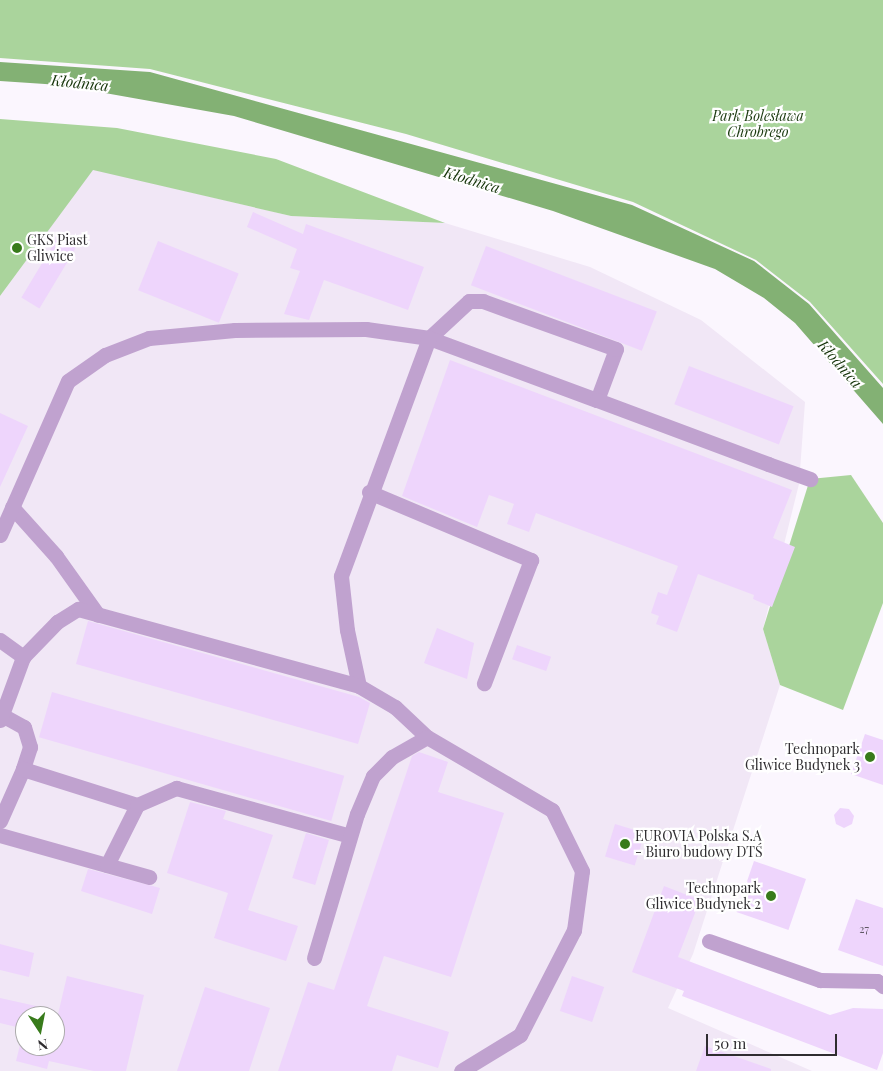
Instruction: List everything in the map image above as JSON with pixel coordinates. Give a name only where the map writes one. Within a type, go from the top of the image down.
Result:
[{"type":"lane","points":[[359,686],[347,630],[341,576],[369,492],[429,338],[469,301],[483,301],[616,348],[597,400]]},
{"type":"lane","points":[[0,535],[68,381],[105,354],[149,338],[235,330],[366,330],[429,338],[810,479]]},
{"type":"lane","points":[[369,492],[531,560],[484,683]]},
{"type":"lane","points":[[12,507],[56,556],[98,615]]},
{"type":"lane","points":[[0,821],[23,769],[30,747],[24,728],[1,717],[24,657],[57,622],[78,609],[359,686],[395,707],[427,737],[552,810],[582,870],[574,930],[520,1035],[462,1071]]},
{"type":"lane","points":[[0,640],[24,657]]},
{"type":"lane","points":[[314,958],[350,836],[373,776],[392,757],[427,737]]},
{"type":"lane","points":[[23,769],[137,805]]},
{"type":"lane","points":[[108,866],[137,805],[176,788],[350,836]]},
{"type":"lane","points":[[0,835],[149,877]]},
{"type":"lane","points":[[709,941],[820,980],[876,981],[883,986]]},
{"type":"shaded area","points":[[93,169],[291,216],[445,223],[590,267],[701,320],[805,402],[799,484],[763,629],[780,685],[693,954],[668,1008],[812,1071],[0,1071],[0,296]]},
{"type":"green space","name":"Park Bolesława Chrobrego","points":[[0,0],[883,0],[883,384],[810,302],[756,260],[633,202],[406,134],[150,69],[0,58]]},
{"type":"green space","points":[[0,119],[117,128],[276,159],[445,223],[291,216],[93,170],[0,296]]},
{"type":"green space","points":[[851,475],[883,523],[883,603],[843,710],[780,685],[763,629],[810,479]]},
{"type":"water","name":"Kłodnica","points":[[0,62],[150,72],[632,205],[754,261],[809,304],[883,388],[883,424],[795,323],[764,298],[715,269],[553,211],[234,116],[60,85],[0,81]]},
{"type":"building","points":[[253,212],[303,234],[306,224],[424,267],[408,310],[324,280],[309,320],[284,314],[300,271],[290,268],[297,249],[247,227]]},
{"type":"building","points":[[59,235],[77,246],[39,308],[21,298]]},
{"type":"building","points":[[158,241],[239,274],[219,323],[138,290]]},
{"type":"building","points":[[486,246],[657,312],[642,351],[471,285]]},
{"type":"building","points":[[450,360],[792,490],[773,538],[795,547],[772,607],[753,599],[754,595],[698,574],[677,632],[656,624],[659,616],[651,613],[658,592],[667,595],[678,566],[536,513],[529,532],[507,524],[514,504],[489,495],[477,527],[402,496]]},
{"type":"building","points":[[689,366],[794,406],[779,444],[674,404]]},
{"type":"building","points":[[0,413],[28,426],[0,487]]},
{"type":"building","points":[[88,621],[359,697],[370,703],[358,744],[76,664]]},
{"type":"building","points":[[437,628],[474,643],[467,679],[424,663]]},
{"type":"building","points":[[517,645],[551,657],[546,671],[512,659]]},
{"type":"building","points":[[52,692],[344,776],[331,821],[39,737]]},
{"type":"building","name":"Technopark Gliwice Budynek 3","points":[[865,734],[883,740],[883,785],[851,774]]},
{"type":"building","points":[[419,752],[448,762],[438,792],[504,813],[451,977],[384,956],[367,1006],[449,1032],[438,1068],[397,1055],[392,1071],[278,1071],[308,982],[334,990],[412,756]]},
{"type":"building","points":[[190,802],[226,811],[223,819],[273,835],[248,910],[298,926],[286,961],[214,938],[228,893],[167,873]]},
{"type":"building","points":[[840,808],[849,809],[854,816],[852,824],[844,828],[836,824],[834,815]]},
{"type":"building","name":"EUROVIA Polska S.A - Biuro budowy DTŚ","points":[[615,824],[645,833],[635,866],[605,857]]},
{"type":"building","points":[[306,833],[329,840],[315,885],[292,878]]},
{"type":"building","name":"Technopark Gliwice Budynek 2","points":[[754,861],[806,879],[788,930],[736,912]]},
{"type":"building","points":[[88,869],[160,888],[152,914],[81,891]]},
{"type":"building","points":[[664,886],[700,900],[678,957],[830,1015],[853,1008],[883,1009],[883,1053],[877,1070],[682,996],[684,991],[632,972]]},
{"type":"building","points":[[856,899],[883,908],[883,966],[838,950]]},
{"type":"building","points":[[0,944],[34,953],[29,977],[0,970]]},
{"type":"building","points":[[67,976],[144,995],[126,1071],[94,1071],[49,1061],[47,1069],[16,1061],[17,1056],[65,1056],[65,1006],[60,1006]]},
{"type":"building","points":[[572,976],[604,987],[592,1022],[560,1011]]},
{"type":"building","points":[[205,987],[270,1008],[249,1071],[177,1071]]},
{"type":"building","points":[[0,998],[36,1006],[15,1006],[15,1027],[0,1023]]},
{"type":"building","points":[[705,1046],[771,1069],[771,1071],[696,1071]]},
{"type":"place","name":"GKS Piast Gliwice","points":[[17,248]]},
{"type":"place","name":"Technopark Gliwice Budynek 3","points":[[870,757]]},
{"type":"place","name":"EUROVIA Polska S.A - Biuro budowy DTŚ","points":[[625,844]]},
{"type":"place","name":"Technopark Gliwice Budynek 2","points":[[771,896]]}]
